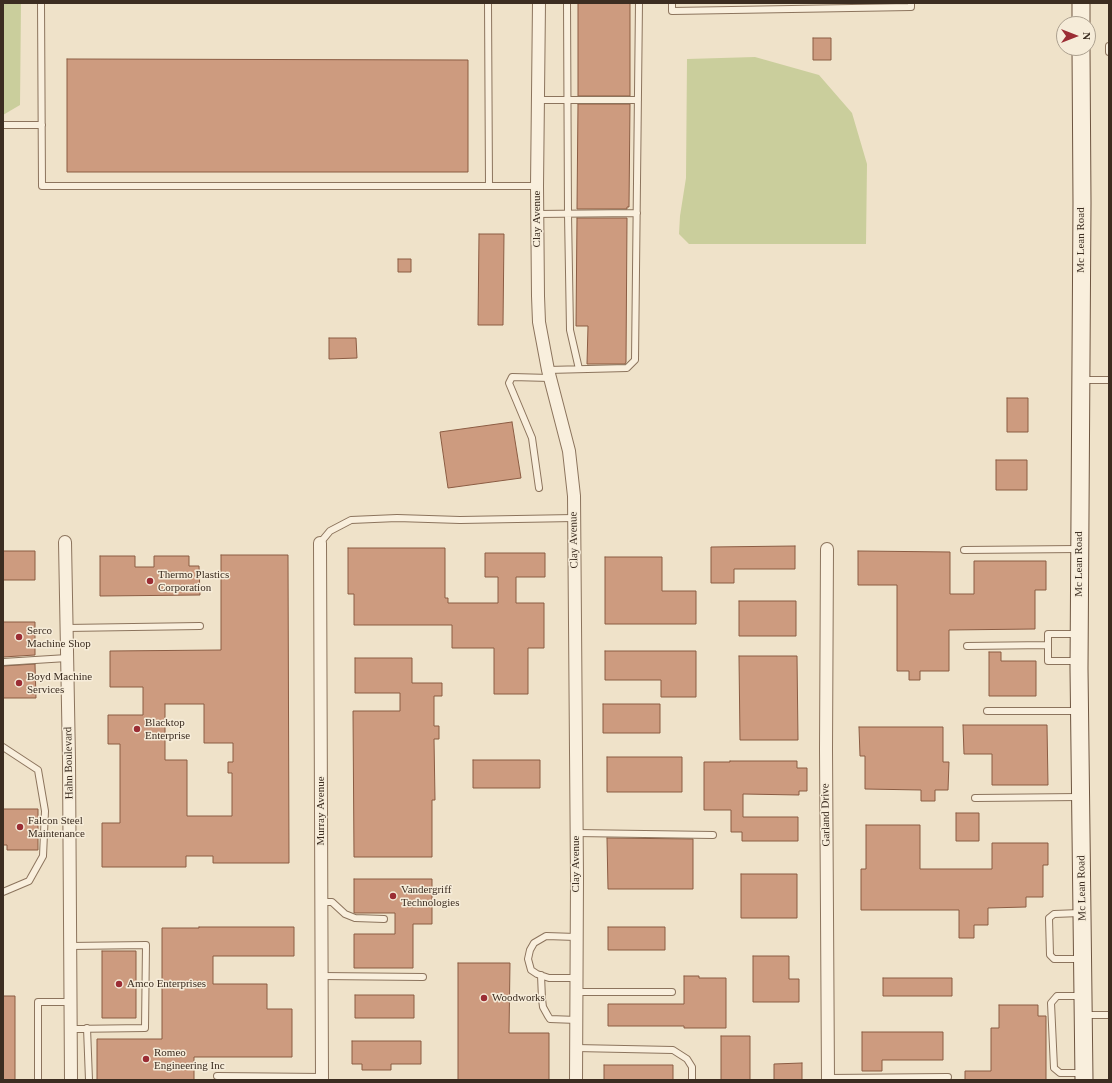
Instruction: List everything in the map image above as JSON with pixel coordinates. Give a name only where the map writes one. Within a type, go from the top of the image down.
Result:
[{"type":"main road","points":[[1081,3],[1081,16]]},
{"type":"main road","name":"Mc Lean Road","points":[[1081,56],[1079,710],[1084,1076]]},
{"type":"street","name":"Clay Avenue","points":[[539,3],[537,186],[539,322],[549,374],[569,451],[573,481],[577,978],[576,1080]]},
{"type":"street","name":"Hahn Boulevard","points":[[65,542],[70,946],[70,1080]]},
{"type":"street","name":"Murray Avenue","points":[[320,543],[322,1078]]},
{"type":"street","name":"Garland Drive","points":[[827,549],[826,749],[828,1079]]},
{"type":"lane","points":[[42,3],[42,186],[537,186]]},
{"type":"lane","points":[[488,3],[489,186]]},
{"type":"lane","points":[[568,3],[568,214],[570,330],[579,369]]},
{"type":"lane","points":[[539,488],[532,438],[509,383],[512,377],[549,374],[579,369],[627,368],[635,360],[639,3]]},
{"type":"lane","points":[[672,3],[672,12],[912,7],[911,3]]},
{"type":"lane","points":[[1109,46],[1109,52]]},
{"type":"lane","points":[[538,100],[638,100]]},
{"type":"lane","points":[[3,125],[42,125]]},
{"type":"lane","points":[[537,214],[637,213]]},
{"type":"lane","points":[[1080,380],[1109,380]]},
{"type":"lane","points":[[320,543],[330,531],[351,520],[397,518],[460,520],[574,518]]},
{"type":"lane","points":[[964,550],[1080,549]]},
{"type":"lane","points":[[66,628],[200,626]]},
{"type":"lane","points":[[1079,634],[1048,634],[1048,661],[1079,661]]},
{"type":"lane","points":[[967,646],[1048,645]]},
{"type":"lane","points":[[3,662],[67,658]]},
{"type":"lane","points":[[987,711],[1079,710]]},
{"type":"lane","points":[[3,747],[38,770],[45,811],[43,856],[29,881],[3,892]]},
{"type":"lane","points":[[975,798],[1080,797]]},
{"type":"lane","points":[[576,833],[713,835]]},
{"type":"lane","points":[[321,902],[332,902],[345,914],[355,918],[384,919]]},
{"type":"lane","points":[[1082,913],[1054,914],[1049,918],[1050,955],[1054,959],[1082,959]]},
{"type":"lane","points":[[576,937],[546,936],[534,942],[528,959],[530,970],[541,976],[549,978],[577,978]]},
{"type":"lane","points":[[70,946],[146,944],[145,1028],[70,1029]]},
{"type":"lane","points":[[322,976],[423,977]]},
{"type":"lane","points":[[541,976],[542,999],[545,1013],[550,1019],[577,1020]]},
{"type":"lane","points":[[577,992],[672,992]]},
{"type":"lane","points":[[1083,996],[1057,996],[1052,1003],[1054,1068],[1060,1073],[1084,1076]]},
{"type":"lane","points":[[38,1080],[38,1002],[70,1002]]},
{"type":"lane","points":[[1083,1015],[1109,1015]]},
{"type":"lane","points":[[86,1028],[89,1080]]},
{"type":"lane","points":[[576,1048],[672,1050],[686,1059],[692,1068],[692,1080]]},
{"type":"lane","points":[[217,1076],[322,1078]]},
{"type":"lane","points":[[828,1079],[948,1077]]},
{"type":"green space","points":[[3,3],[21,3],[20,105],[3,115]]},
{"type":"green space","points":[[755,57],[819,75],[852,113],[867,164],[866,244],[689,244],[679,234],[680,216],[686,178],[687,59]]},
{"type":"building","points":[[578,3],[630,3],[630,96],[578,96]]},
{"type":"building","points":[[813,38],[831,38],[831,60],[813,60]]},
{"type":"building","points":[[67,59],[468,60],[468,172],[67,172]]},
{"type":"building","points":[[578,104],[630,104],[629,207],[627,207],[627,209],[577,209]]},
{"type":"building","points":[[577,218],[627,218],[625,364],[587,364],[588,326],[576,326]]},
{"type":"building","points":[[479,234],[504,234],[503,325],[478,325]]},
{"type":"building","points":[[398,259],[411,259],[411,272],[398,272]]},
{"type":"building","points":[[329,338],[356,338],[357,358],[329,359]]},
{"type":"building","points":[[1007,398],[1028,398],[1028,432],[1007,432]]},
{"type":"building","points":[[512,422],[521,478],[448,488],[440,432]]},
{"type":"building","points":[[996,460],[1027,460],[1027,490],[996,490]]},
{"type":"building","points":[[795,546],[795,569],[734,569],[734,583],[711,583],[711,547]]},
{"type":"building","points":[[348,548],[445,548],[445,598],[448,598],[448,603],[498,603],[498,577],[485,577],[485,553],[545,553],[545,577],[516,577],[516,603],[544,603],[544,648],[528,648],[528,694],[494,694],[494,648],[452,648],[452,625],[354,625],[354,594],[348,594]]},
{"type":"building","points":[[3,551],[35,551],[35,580],[3,580]]},
{"type":"building","points":[[858,551],[950,552],[950,594],[974,594],[974,561],[1046,561],[1046,590],[1035,590],[1035,629],[949,630],[949,671],[920,671],[920,680],[909,680],[909,671],[897,671],[897,585],[858,585]]},
{"type":"building","points":[[221,555],[288,555],[289,863],[213,863],[213,856],[186,856],[186,867],[102,867],[102,823],[120,823],[120,744],[108,744],[108,715],[143,715],[143,687],[110,687],[110,651],[221,650]],"holes":[[[165,704],[204,704],[204,743],[233,743],[233,762],[228,762],[228,773],[232,773],[232,816],[187,816],[187,760],[165,760]]]},
{"type":"building","name":"Thermo Plastics Corporation","points":[[100,556],[135,556],[135,567],[154,567],[154,556],[189,556],[189,566],[199,566],[200,595],[100,596]]},
{"type":"building","points":[[605,557],[662,557],[662,591],[696,591],[696,624],[605,624]]},
{"type":"building","points":[[739,601],[796,601],[796,636],[739,636]]},
{"type":"building","name":"Serco Machine Shop","points":[[3,622],[35,622],[35,655],[3,657]]},
{"type":"building","points":[[605,651],[696,651],[696,697],[661,697],[661,680],[605,680]]},
{"type":"building","points":[[989,652],[1001,652],[1001,661],[1036,661],[1036,696],[989,696]]},
{"type":"building","points":[[739,656],[797,656],[798,740],[740,740]]},
{"type":"building","points":[[355,658],[412,658],[412,683],[442,683],[442,696],[434,696],[434,726],[439,726],[439,739],[434,739],[435,800],[432,800],[432,857],[354,857],[353,711],[400,711],[400,693],[355,693]]},
{"type":"building","name":"Boyd Machine Services","points":[[35,664],[36,698],[3,698],[3,666]]},
{"type":"building","points":[[603,704],[660,704],[660,733],[603,733]]},
{"type":"building","points":[[963,725],[1047,725],[1048,785],[992,785],[992,754],[964,754]]},
{"type":"building","points":[[859,727],[943,727],[943,762],[949,762],[948,790],[935,790],[935,801],[921,801],[921,790],[865,789],[865,756],[860,756]]},
{"type":"building","points":[[607,757],[682,757],[682,792],[607,792]]},
{"type":"building","points":[[473,760],[540,760],[540,788],[473,788]]},
{"type":"building","points":[[797,761],[797,768],[807,768],[807,791],[799,791],[799,795],[743,794],[743,817],[798,817],[798,841],[742,841],[742,832],[731,832],[731,810],[704,810],[704,762]]},
{"type":"building","name":"Falcon Steel Maintenance","points":[[3,809],[38,809],[38,850],[7,850],[7,845],[3,845]]},
{"type":"building","points":[[956,813],[979,813],[979,841],[956,841]]},
{"type":"building","points":[[866,825],[920,825],[920,869],[992,869],[992,843],[1048,843],[1048,865],[1043,865],[1043,897],[1026,897],[1026,907],[988,908],[988,925],[974,925],[974,938],[959,938],[959,910],[861,910],[861,869],[866,869]]},
{"type":"building","points":[[607,838],[693,839],[693,889],[608,889]]},
{"type":"building","points":[[741,874],[797,874],[797,918],[741,918]]},
{"type":"building","points":[[354,879],[432,879],[432,924],[413,924],[413,968],[354,968],[354,934],[395,934],[395,913],[354,913]]},
{"type":"building","points":[[294,927],[294,956],[213,956],[213,984],[267,984],[267,1009],[292,1009],[292,1057],[194,1057],[194,1080],[97,1080],[97,1039],[162,1039],[162,928]]},
{"type":"building","points":[[608,927],[665,927],[665,950],[608,950]]},
{"type":"building","name":"Amco Enterprises","points":[[102,951],[136,951],[136,1018],[102,1018]]},
{"type":"building","points":[[753,956],[789,956],[789,979],[799,979],[799,1002],[753,1002]]},
{"type":"building","name":"Woodworks","points":[[458,963],[510,963],[509,1033],[549,1033],[549,1080],[458,1080]]},
{"type":"building","points":[[684,976],[699,976],[699,978],[726,978],[726,1028],[684,1028],[684,1026],[608,1026],[608,1004],[684,1004]]},
{"type":"building","points":[[883,978],[952,978],[952,996],[883,996]]},
{"type":"building","points":[[355,995],[414,995],[414,1018],[355,1018]]},
{"type":"building","points":[[3,996],[15,996],[15,1080],[3,1080]]},
{"type":"building","points":[[999,1005],[1038,1005],[1038,1016],[1046,1016],[1046,1080],[965,1080],[965,1071],[991,1071],[991,1028],[999,1028]]},
{"type":"building","points":[[862,1032],[943,1032],[943,1060],[882,1060],[882,1071],[862,1071]]},
{"type":"building","points":[[721,1036],[750,1036],[750,1080],[721,1080]]},
{"type":"building","points":[[352,1041],[421,1041],[421,1064],[391,1064],[391,1070],[362,1070],[362,1064],[352,1064]]},
{"type":"building","points":[[802,1063],[802,1080],[774,1080],[774,1064]]},
{"type":"building","points":[[604,1065],[673,1065],[673,1080],[604,1080]]},
{"type":"place","name":"Thermo Plastics Corporation","points":[[150,581]]},
{"type":"place","name":"Serco Machine Shop","points":[[19,637]]},
{"type":"place","name":"Boyd Machine Services","points":[[19,683]]},
{"type":"place","name":"Blacktop Enterprise","points":[[137,729]]},
{"type":"place","name":"Falcon Steel Maintenance","points":[[20,827]]},
{"type":"place","name":"Vandergriff Technologies","points":[[393,896]]},
{"type":"place","name":"Amco Enterprises","points":[[119,984]]},
{"type":"place","name":"Woodworks","points":[[484,998]]},
{"type":"place","name":"Romeo Engineering Inc","points":[[146,1059]]}]
